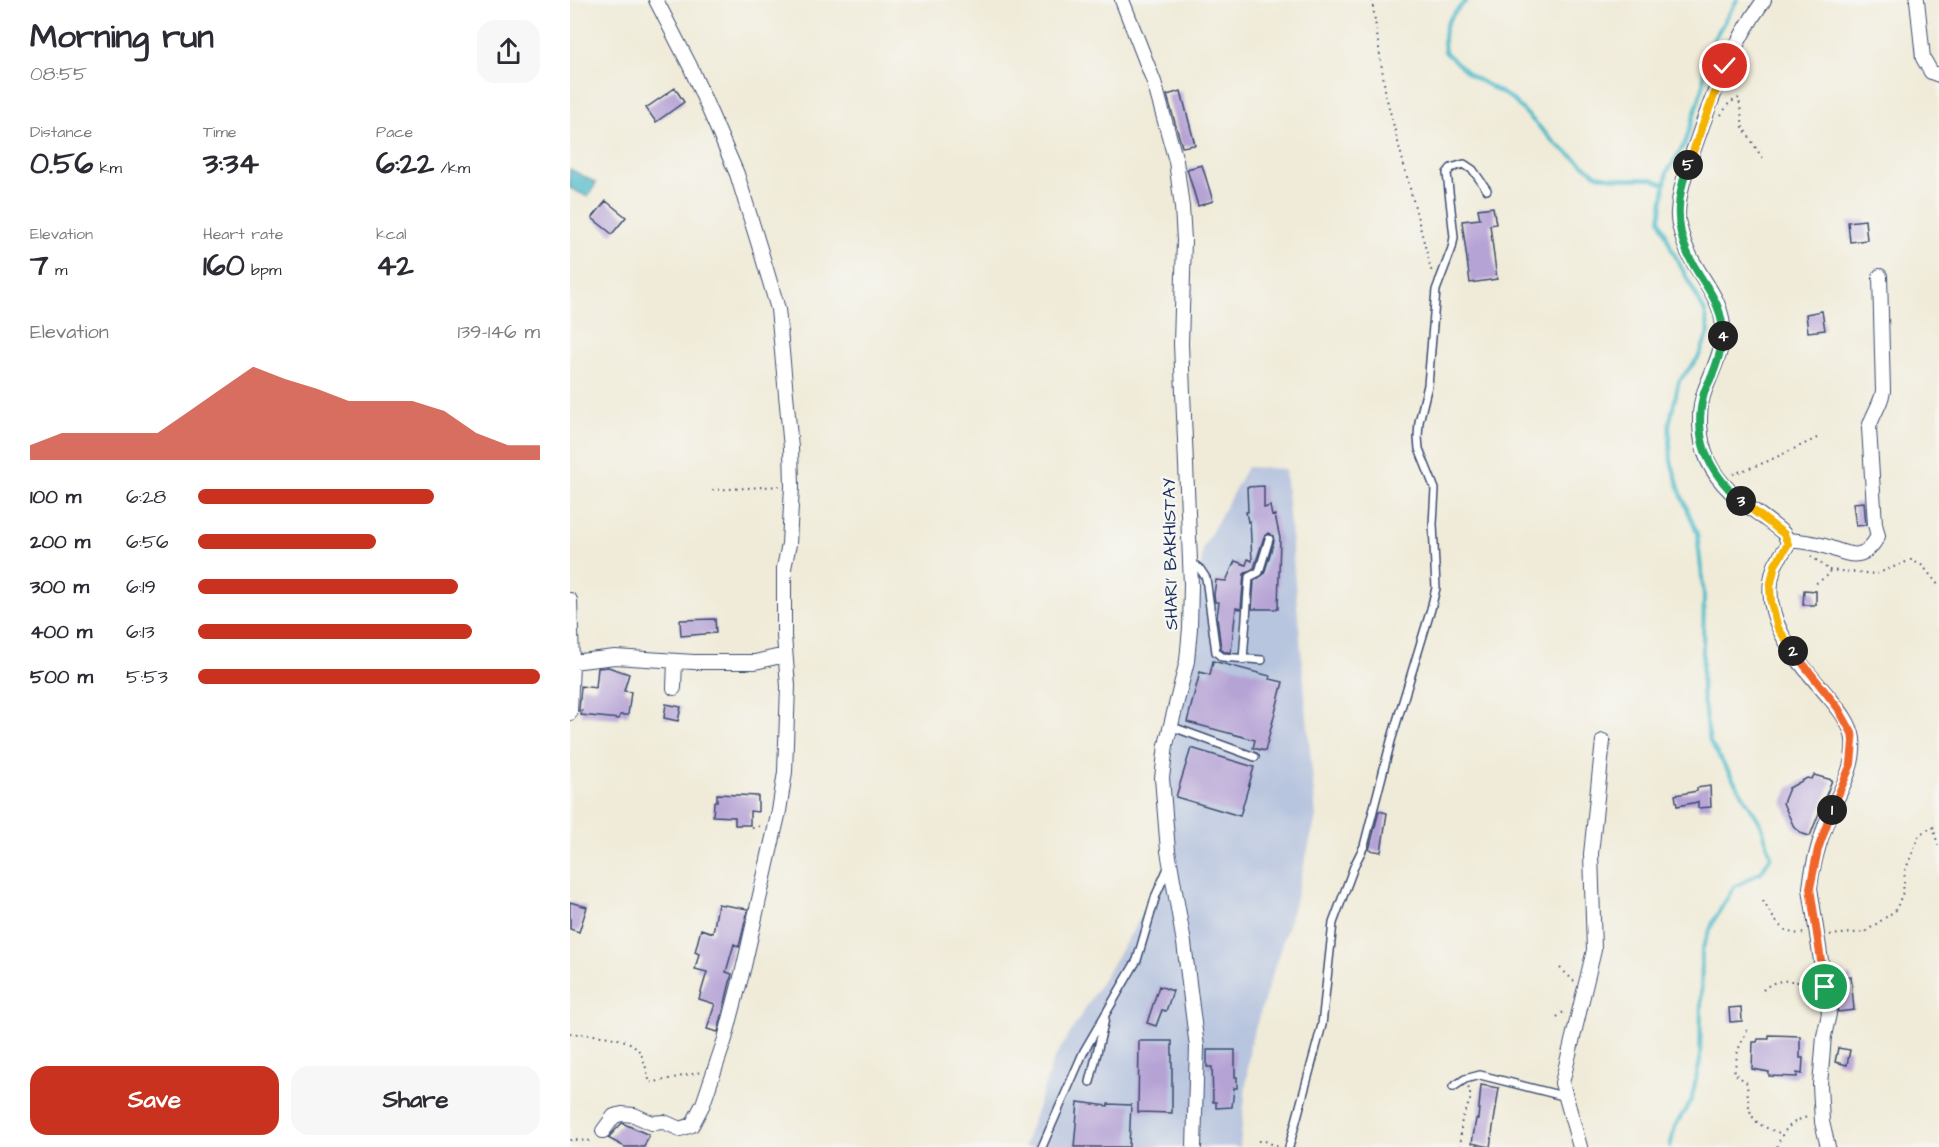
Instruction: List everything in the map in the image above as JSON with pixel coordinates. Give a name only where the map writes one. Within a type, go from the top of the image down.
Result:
[{"type":"street","points":[[603,1131],[614,1116],[622,1114],[634,1115],[652,1123],[664,1122],[680,1129],[692,1125],[703,1104],[725,1039],[744,966],[779,811],[785,772],[788,717],[784,568],[789,544],[792,486],[778,309],[737,174],[690,66],[656,0]]},
{"type":"street","name":"SHARI' BAKHISTAY","points":[[1122,0],[1154,82],[1180,179],[1184,240],[1180,344],[1191,601],[1187,661],[1170,726],[1162,778],[1170,863],[1184,943],[1197,1047],[1194,1147]]},
{"type":"street","points":[[1764,0],[1751,18],[1725,66],[1682,183],[1677,215],[1687,252],[1719,307],[1723,320],[1723,338],[1713,375],[1704,391],[1700,426],[1707,460],[1723,484],[1784,534],[1787,540],[1786,548],[1775,565],[1770,587],[1771,602],[1778,628],[1805,669],[1838,708],[1853,741],[1851,764],[1826,824],[1812,871],[1810,888],[1829,1014],[1824,1036],[1820,1085],[1822,1122],[1828,1147]]},
{"type":"street","points":[[1917,0],[1923,58],[1931,72],[1939,75]]},
{"type":"street","points":[[1787,540],[1822,546],[1850,556],[1862,554],[1872,547],[1878,536],[1875,524],[1869,428],[1881,403],[1883,391],[1880,276]]},
{"type":"street","points":[[570,600],[572,662],[570,713]]},
{"type":"street","points":[[572,662],[615,657],[675,661],[755,662],[785,655]]},
{"type":"street","points":[[674,688],[675,661]]},
{"type":"street","points":[[1580,1147],[1562,1083],[1594,950],[1591,854],[1603,741]]},
{"type":"lane","points":[[1289,1147],[1322,1025],[1333,922],[1364,846],[1391,741],[1436,588],[1433,524],[1435,489],[1422,456],[1418,437],[1428,384],[1436,290],[1454,237],[1447,173],[1451,168],[1464,164],[1473,170],[1487,190]]},
{"type":"lane","points":[[1243,660],[1249,577],[1259,573],[1269,539]]},
{"type":"lane","points":[[1190,560],[1206,578],[1216,652],[1222,657],[1262,660]]},
{"type":"lane","points":[[1170,726],[1255,757]]},
{"type":"lane","points":[[1042,1147],[1084,1051],[1137,960],[1156,895],[1170,863]]},
{"type":"lane","points":[[1090,1082],[1108,1008]]},
{"type":"lane","points":[[1453,1087],[1465,1079],[1480,1075],[1567,1097]]},
{"type":"path","points":[[1372,0],[1386,96],[1436,290]]},
{"type":"path","points":[[1718,119],[1729,103],[1739,98],[1743,127],[1764,161]]},
{"type":"path","points":[[1723,484],[1728,477],[1817,438]]},
{"type":"path","points":[[712,490],[792,486]]},
{"type":"path","points":[[1809,554],[1829,570],[1876,574],[1911,560],[1923,566],[1939,586]]},
{"type":"path","points":[[1815,584],[1830,574],[1829,570]]},
{"type":"path","points":[[1763,901],[1780,927],[1799,934],[1865,932],[1896,910],[1903,892],[1905,871],[1920,834],[1933,827],[1939,849]]},
{"type":"path","points":[[1560,968],[1585,992]]},
{"type":"path","points":[[1762,990],[1770,983],[1786,979],[1825,987]]},
{"type":"path","points":[[1747,1030],[1738,1050],[1734,1073],[1747,1083],[1749,1113],[1753,1119],[1770,1130],[1783,1134]]},
{"type":"path","points":[[570,1033],[591,1034],[623,1041],[636,1047],[640,1051],[650,1083],[716,1068]]},
{"type":"path","points":[[1461,1147],[1463,1116],[1469,1105],[1471,1094],[1465,1079]]},
{"type":"path","points":[[1778,1147],[1783,1134],[1791,1124],[1799,1119],[1816,1118],[1822,1122]]},
{"type":"path","points":[[570,1140],[595,1141],[603,1131]]},
{"type":"path","points":[[1259,1141],[1265,1141],[1278,1147]]},
{"type":"shaded area","points":[[1247,467],[1285,469],[1316,817],[1294,906],[1250,1045],[1240,1147],[1024,1147],[1053,1061],[1174,863],[1167,772],[1185,681],[1203,548]]},
{"type":"water","points":[[570,169],[596,183],[588,197],[570,188]]},
{"type":"building","points":[[675,88],[684,102],[656,122],[646,108]]},
{"type":"building","points":[[1181,91],[1195,145],[1182,147],[1167,95]]},
{"type":"building","points":[[1202,165],[1213,201],[1198,206],[1187,169]]},
{"type":"building","points":[[606,201],[626,217],[612,234],[592,218]]},
{"type":"building","points":[[1493,207],[1496,224],[1490,225],[1497,279],[1470,283],[1462,221],[1480,219],[1478,209]]},
{"type":"building","points":[[1865,220],[1867,240],[1850,242],[1848,222]]},
{"type":"building","points":[[1822,311],[1825,330],[1808,332],[1806,314]]},
{"type":"building","points":[[1264,486],[1264,508],[1270,506],[1272,516],[1275,515],[1280,538],[1278,609],[1252,609],[1254,581],[1264,574],[1274,541],[1273,536],[1268,533],[1264,537],[1254,568],[1244,574],[1241,609],[1236,608],[1231,652],[1224,652],[1221,649],[1217,617],[1219,602],[1215,602],[1214,595],[1216,580],[1226,581],[1235,561],[1246,565],[1248,559],[1252,561],[1250,521],[1248,522],[1246,512],[1248,512],[1247,487]]},
{"type":"building","points":[[1864,502],[1866,525],[1856,526],[1853,503]]},
{"type":"building","points":[[1804,590],[1816,591],[1816,605],[1803,605]]},
{"type":"building","points":[[715,619],[716,633],[681,636],[680,620]]},
{"type":"building","points":[[1213,661],[1270,676],[1270,679],[1283,682],[1265,751],[1253,748],[1255,740],[1187,722],[1200,672],[1210,675]]},
{"type":"building","points":[[608,667],[629,674],[624,691],[631,692],[628,715],[620,715],[619,719],[581,715],[582,711],[579,711],[581,686],[596,688],[598,668]]},
{"type":"building","points":[[666,704],[681,707],[678,721],[664,718]]},
{"type":"building","points":[[1191,748],[1254,767],[1240,816],[1176,797]]},
{"type":"building","points":[[1814,775],[1832,780],[1810,836],[1794,827],[1783,803],[1789,788],[1807,778],[1812,779]]},
{"type":"building","points":[[1710,786],[1711,807],[1698,808],[1698,802],[1677,806],[1675,795]]},
{"type":"building","points":[[717,794],[758,796],[758,812],[750,811],[750,825],[735,825],[735,817],[713,816]]},
{"type":"building","points":[[1379,811],[1387,813],[1381,852],[1369,850]]},
{"type":"building","points":[[570,902],[587,907],[579,932],[570,929]]},
{"type":"building","points":[[718,904],[748,909],[739,947],[734,944],[726,972],[732,974],[718,1032],[707,1029],[715,1004],[699,999],[707,972],[695,969],[699,954],[695,952],[701,929],[713,933]]},
{"type":"building","points":[[1851,976],[1854,1010],[1838,1012],[1833,978]]},
{"type":"building","points":[[1159,986],[1173,991],[1166,1011],[1162,1010],[1156,1026],[1147,1023]]},
{"type":"building","points":[[1741,1007],[1742,1021],[1730,1022],[1729,1008]]},
{"type":"building","points":[[1769,1035],[1800,1036],[1800,1058],[1803,1058],[1802,1074],[1797,1073],[1797,1077],[1769,1076],[1769,1072],[1752,1069],[1753,1042],[1757,1042],[1758,1039],[1769,1039]]},
{"type":"building","points":[[1139,1041],[1172,1041],[1172,1113],[1138,1112]]},
{"type":"building","points":[[1838,1048],[1850,1050],[1847,1065],[1835,1062]]},
{"type":"building","points":[[1207,1050],[1235,1050],[1237,1088],[1234,1088],[1232,1107],[1216,1108],[1216,1102],[1213,1102],[1212,1067],[1207,1067]]},
{"type":"building","points":[[1481,1085],[1499,1088],[1490,1147],[1472,1143],[1476,1119],[1478,1119]]},
{"type":"building","points":[[1078,1102],[1108,1106],[1108,1104],[1131,1105],[1129,1147],[1074,1147]]},
{"type":"building","points":[[622,1123],[649,1135],[644,1147],[625,1147],[608,1138]]},
{"type":"waterway","points":[[1467,0],[1447,23],[1444,35],[1445,52],[1470,75],[1512,99],[1555,143],[1597,175],[1621,179],[1652,179],[1664,184]]},
{"type":"waterway","points":[[1670,1147],[1675,1126],[1691,1101],[1700,1061],[1702,950],[1714,920],[1734,887],[1761,872],[1771,856],[1761,824],[1710,742],[1702,693],[1704,595],[1697,533],[1681,494],[1671,461],[1669,425],[1679,381],[1698,358],[1709,332],[1705,312],[1672,250],[1660,219],[1667,172],[1685,143],[1703,87],[1705,54],[1737,0]]},
{"type":"route","points":[[1725,66],[1682,183],[1677,215],[1687,252],[1719,307],[1723,320],[1723,338],[1719,357],[1704,391],[1700,426],[1707,460],[1723,484],[1784,534],[1788,544],[1775,565],[1770,587],[1771,602],[1778,628],[1805,669],[1838,708],[1852,733],[1851,764],[1826,824],[1812,871],[1810,888],[1825,987]]}]
